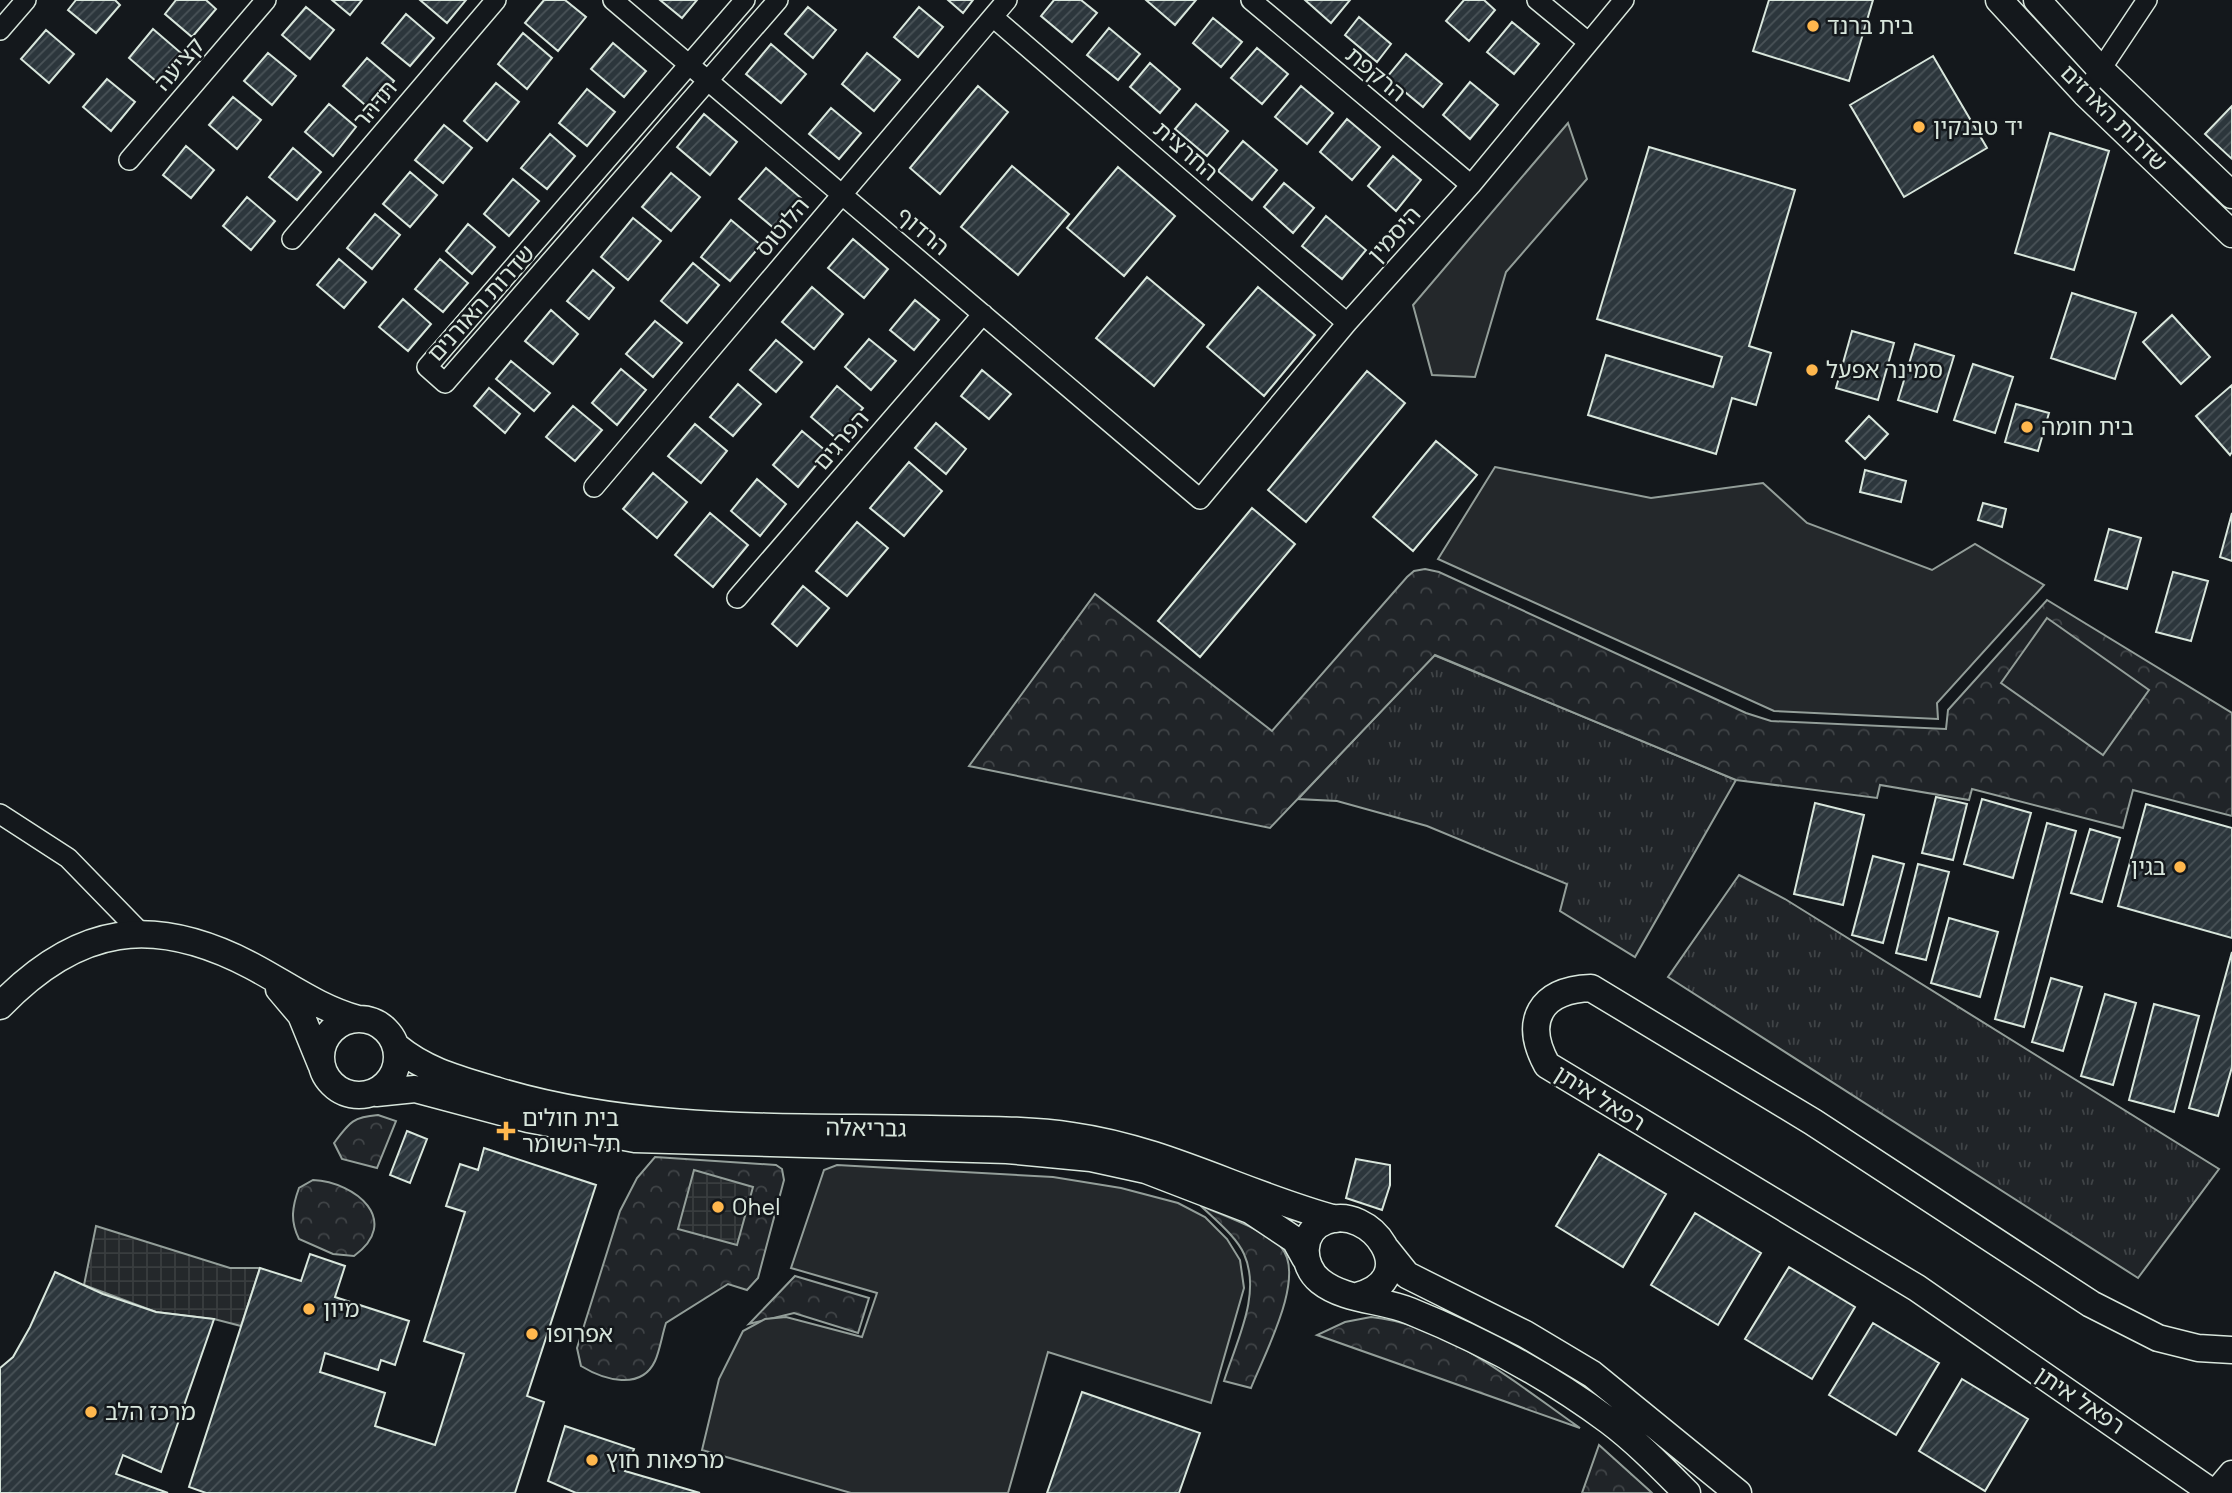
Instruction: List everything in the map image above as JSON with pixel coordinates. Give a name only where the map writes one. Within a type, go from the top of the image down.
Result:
[{"type":"street","points":[[0,30],[26,0]]},
{"type":"street","name":"קציעה","points":[[129,160],[266,0]]},
{"type":"street","name":"תדהר","points":[[292,239],[496,0]]},
{"type":"street","name":"הרדוף","points":[[613,0],[1200,499]]},
{"type":"street","name":"שדרות האורנים","points":[[745,0],[427,367],[445,383],[710,82],[778,0]]},
{"type":"street","name":"הלוטוס","points":[[594,487],[1007,0]]},
{"type":"street","name":"הרקפת","points":[[1251,0],[1471,185]]},
{"type":"street","points":[[1537,0],[1588,42]]},
{"type":"street","name":"היסמין","points":[[1200,499],[1347,323],[1471,185],[1624,0]]},
{"type":"street","name":"שדרות הארזים","points":[[1999,0],[2085,93],[2232,234]]},
{"type":"street","name":"שדרות הארזים","points":[[2037,0],[2101,70],[2232,195]]},
{"type":"street","points":[[2085,93],[2147,0]]},
{"type":"street","name":"החרצית","points":[[993,17],[1347,323]]},
{"type":"street","name":"הפרגים","points":[[737,598],[983,314]]},
{"type":"street","points":[[0,814],[68,858],[142,933]]},
{"type":"street","points":[[0,1006],[43,966],[69,951],[119,936],[163,934],[206,944],[254,967],[320,1006],[382,1026],[397,1048],[394,1074],[376,1093],[351,1095],[339,1091],[323,1071],[301,1015],[285,995],[254,967]]},
{"type":"street","name":"רפאל איתן","points":[[2214,1493],[1917,1288],[1548,1065],[1536,1044],[1536,1021],[1548,1001],[1567,989],[1591,988],[1813,1122],[2091,1304],[2158,1338],[2198,1348],[2232,1350]]},
{"type":"street","points":[[323,1071],[321,1059],[327,1036],[335,1027],[358,1019]]},
{"type":"street","name":"גבריאלה","points":[[397,1048],[412,1059],[459,1080],[533,1101],[614,1117],[712,1125],[1008,1131],[1095,1139],[1164,1156],[1300,1209],[1335,1219]]},
{"type":"street","name":"גבריאלה","points":[[376,1093],[415,1089],[528,1119],[635,1139],[1007,1150],[1091,1158],[1146,1170],[1250,1210],[1284,1230],[1295,1240],[1305,1258]]},
{"type":"street","points":[[1687,1493],[1610,1422],[1546,1379],[1410,1310],[1331,1288],[1320,1281],[1305,1258],[1308,1238],[1313,1230],[1327,1220],[1335,1219],[1357,1222],[1367,1228],[1407,1275],[1525,1334],[1592,1374],[1738,1493]]},
{"type":"street","points":[[1357,1296],[1371,1292],[1383,1282],[1390,1260],[1387,1250]]},
{"type":"street","points":[[2214,1493],[2232,1474]]},
{"type":"green space","points":[[1425,569],[1439,572],[1746,713],[1771,721],[1946,729],[1948,710],[2047,600],[2232,713],[2232,816],[2133,790],[2123,828],[1972,789],[1969,800],[1880,785],[1877,798],[1736,780],[1435,655],[1270,828],[969,766],[1095,594],[1272,731],[1407,577],[1414,571]]},
{"type":"green space","points":[[2047,618],[2149,690],[2103,755],[2001,683]]},
{"type":"green space","points":[[1434,655],[1736,780],[1635,957],[1560,911],[1567,884],[1427,826],[1337,801],[1298,799]]},
{"type":"green space","points":[[1739,875],[1785,899],[2219,1169],[2138,1278],[1668,977]]},
{"type":"green space","points":[[378,1115],[396,1121],[377,1168],[342,1159],[334,1143],[344,1130],[357,1119]]},
{"type":"green space","points":[[655,1157],[776,1165],[782,1169],[784,1180],[758,1278],[747,1290],[728,1284],[666,1323],[655,1361],[649,1370],[641,1376],[621,1380],[600,1375],[581,1366],[577,1348],[620,1211],[637,1178]]},
{"type":"green space","points":[[313,1180],[344,1188],[368,1206],[373,1217],[374,1230],[368,1243],[354,1256],[333,1254],[299,1239],[293,1220],[295,1201],[299,1188]]},
{"type":"green space","points":[[1200,1205],[1265,1235],[1281,1247],[1288,1260],[1289,1277],[1281,1316],[1251,1388],[1224,1381],[1249,1301],[1249,1269],[1236,1241]]},
{"type":"green space","points":[[795,1276],[869,1298],[858,1333],[794,1313],[749,1324]]},
{"type":"green space","points":[[1371,1317],[1400,1322],[1455,1344],[1482,1359],[1580,1428],[1317,1335],[1345,1322]]},
{"type":"green space","points":[[1599,1445],[1650,1491],[1652,1493],[1582,1493]]},
{"type":"shaded area","points":[[1568,123],[1587,179],[1506,272],[1475,377],[1432,375],[1413,305]]},
{"type":"shaded area","points":[[1495,467],[1651,498],[1763,483],[1807,523],[1932,570],[1975,544],[2044,585],[1937,703],[1938,719],[1774,711],[1438,559]]},
{"type":"shaded area","points":[[837,1165],[1053,1177],[1121,1188],[1178,1203],[1205,1217],[1227,1239],[1240,1260],[1244,1288],[1211,1403],[1048,1352],[1008,1493],[851,1493],[702,1450],[719,1379],[743,1331],[765,1319],[786,1317],[862,1337],[877,1293],[791,1268],[824,1170]]},
{"type":"shaded area","points":[[694,1170],[753,1187],[737,1245],[678,1229]]},
{"type":"shaded area","points":[[96,1226],[230,1268],[260,1268],[241,1326],[214,1319],[156,1312],[84,1285]]},
{"type":"building","points":[[76,0],[115,0],[120,5],[96,33],[68,10]]},
{"type":"building","points":[[176,0],[206,0],[216,9],[192,37],[165,14]]},
{"type":"building","points":[[332,0],[362,0],[350,15]]},
{"type":"building","points":[[420,0],[466,0],[447,23]]},
{"type":"building","points":[[544,0],[565,0],[586,17],[558,51],[525,23]]},
{"type":"building","points":[[660,0],[697,0],[682,18]]},
{"type":"building","points":[[948,0],[973,0],[963,13]]},
{"type":"building","points":[[1054,0],[1081,0],[1097,13],[1072,42],[1041,16]]},
{"type":"building","points":[[1146,0],[1196,0],[1175,25]]},
{"type":"building","points":[[1305,0],[1350,0],[1331,23]]},
{"type":"building","points":[[1464,0],[1484,0],[1495,10],[1469,41],[1446,21]]},
{"type":"building","name":"בית ברנד","points":[[1769,0],[1873,0],[1849,81],[1753,51]]},
{"type":"building","points":[[306,7],[334,30],[310,59],[282,35]]},
{"type":"building","points":[[808,7],[836,30],[813,58],[785,34]]},
{"type":"building","points":[[919,7],[943,27],[918,57],[894,37]]},
{"type":"building","points":[[406,14],[434,38],[410,66],[382,43]]},
{"type":"building","points":[[1359,17],[1391,44],[1377,62],[1345,35]]},
{"type":"building","points":[[1213,18],[1242,42],[1221,67],[1193,43]]},
{"type":"building","points":[[1512,22],[1539,44],[1514,74],[1487,52]]},
{"type":"building","points":[[1109,28],[1140,54],[1118,80],[1087,55]]},
{"type":"building","points":[[153,29],[181,53],[157,82],[129,58]]},
{"type":"building","points":[[46,30],[74,54],[49,83],[21,59]]},
{"type":"building","points":[[523,33],[552,58],[527,89],[498,64]]},
{"type":"building","points":[[613,43],[646,71],[624,97],[591,69]]},
{"type":"building","points":[[771,44],[806,74],[781,103],[746,74]]},
{"type":"building","points":[[1257,48],[1288,74],[1262,104],[1231,78]]},
{"type":"building","points":[[268,53],[296,76],[272,105],[244,81]]},
{"type":"building","points":[[867,53],[900,80],[874,111],[842,84]]},
{"type":"building","points":[[1406,54],[1442,84],[1423,107],[1387,77]]},
{"type":"building","name":"יד טבנקין","points":[[1933,56],[1987,148],[1904,197],[1850,105]]},
{"type":"building","points":[[367,58],[394,81],[371,110],[343,86]]},
{"type":"building","points":[[1150,63],[1180,89],[1160,113],[1130,87]]},
{"type":"building","points":[[107,79],[135,102],[111,131],[83,107]]},
{"type":"building","points":[[1470,82],[1498,105],[1470,139],[1443,115]]},
{"type":"building","points":[[496,83],[519,102],[487,141],[464,121]]},
{"type":"building","points":[[978,86],[1008,112],[940,194],[910,168]]},
{"type":"building","points":[[1301,86],[1333,113],[1307,144],[1275,117]]},
{"type":"building","points":[[587,89],[615,112],[587,146],[559,123]]},
{"type":"building","points":[[233,97],[261,120],[237,149],[209,125]]},
{"type":"building","points":[[329,104],[356,127],[333,156],[305,132]]},
{"type":"building","points":[[1196,104],[1228,131],[1207,156],[1175,129]]},
{"type":"building","points":[[2232,106],[2232,159],[2205,134]]},
{"type":"building","points":[[831,108],[861,133],[839,159],[809,134]]},
{"type":"building","points":[[704,114],[737,142],[710,175],[677,147]]},
{"type":"building","points":[[1347,119],[1380,147],[1352,180],[1320,152]]},
{"type":"building","points":[[444,125],[472,148],[443,183],[415,160]]},
{"type":"building","points":[[2050,133],[2109,151],[2074,270],[2015,253]]},
{"type":"building","points":[[550,134],[575,156],[547,189],[521,168]]},
{"type":"building","points":[[1243,141],[1277,170],[1252,200],[1218,171]]},
{"type":"building","points":[[186,146],[214,170],[191,198],[163,175]]},
{"type":"building","points":[[1649,147],[1795,190],[1749,346],[1771,353],[1756,405],[1732,398],[1716,454],[1588,415],[1606,355],[1713,387],[1722,357],[1597,319]]},
{"type":"building","points":[[293,148],[321,172],[297,200],[269,177]]},
{"type":"building","points":[[1393,156],[1421,180],[1396,211],[1368,186]]},
{"type":"building","points":[[1012,166],[1069,214],[1018,275],[961,227]]},
{"type":"building","points":[[1118,167],[1175,216],[1124,276],[1067,228]]},
{"type":"building","points":[[766,168],[801,198],[775,229],[739,199]]},
{"type":"building","points":[[410,172],[437,195],[410,227],[383,204]]},
{"type":"building","points":[[671,173],[700,197],[671,231],[642,207]]},
{"type":"building","points":[[513,179],[539,201],[509,236],[484,214]]},
{"type":"building","points":[[1284,183],[1314,208],[1293,233],[1264,207]]},
{"type":"building","points":[[247,197],[275,221],[251,250],[223,226]]},
{"type":"building","points":[[375,214],[400,235],[372,269],[347,248]]},
{"type":"building","points":[[1326,216],[1366,250],[1342,279],[1302,246]]},
{"type":"building","points":[[633,218],[661,241],[628,280],[601,257]]},
{"type":"building","points":[[731,220],[761,245],[730,281],[701,257]]},
{"type":"building","points":[[468,224],[495,247],[472,274],[446,251]]},
{"type":"building","points":[[853,239],[888,269],[864,298],[828,268]]},
{"type":"building","points":[[339,259],[366,282],[344,308],[317,285]]},
{"type":"building","points":[[440,259],[468,283],[443,312],[415,289]]},
{"type":"building","points":[[693,263],[719,285],[687,323],[661,301]]},
{"type":"building","points":[[593,270],[614,288],[589,319],[567,301]]},
{"type":"building","points":[[1147,277],[1204,325],[1154,386],[1096,338]]},
{"type":"building","points":[[812,287],[843,314],[814,349],[782,322]]},
{"type":"building","points":[[1258,287],[1315,335],[1264,396],[1207,347]]},
{"type":"building","points":[[2072,293],[2136,313],[2115,379],[2051,358]]},
{"type":"building","points":[[403,299],[431,324],[408,351],[379,327]]},
{"type":"building","points":[[915,300],[939,320],[914,350],[890,330]]},
{"type":"building","points":[[551,310],[578,334],[553,364],[525,341]]},
{"type":"building","points":[[2172,315],[2210,357],[2181,384],[2143,342]]},
{"type":"building","points":[[655,321],[682,343],[653,377],[626,354]]},
{"type":"building","points":[[1852,331],[1894,343],[1878,400],[1836,388]]},
{"type":"building","points":[[869,339],[896,361],[871,390],[845,367]]},
{"type":"building","points":[[776,340],[802,362],[776,392],[750,370]]},
{"type":"building","points":[[1915,344],[1954,356],[1937,412],[1898,400]]},
{"type":"building","points":[[511,361],[550,393],[534,411],[496,379]]},
{"type":"building","points":[[1973,364],[2013,377],[1995,433],[1954,420]]},
{"type":"building","points":[[621,369],[646,390],[617,425],[592,403]]},
{"type":"building","points":[[982,370],[1011,394],[989,419],[961,396]]},
{"type":"building","points":[[1367,371],[1405,403],[1306,522],[1268,490]]},
{"type":"building","points":[[738,384],[761,404],[733,436],[710,417]]},
{"type":"building","points":[[2232,385],[2232,452],[2230,455],[2196,416]]},
{"type":"building","points":[[837,386],[863,408],[837,439],[811,417]]},
{"type":"building","points":[[489,388],[520,414],[505,433],[474,406]]},
{"type":"building","name":"בית חומה","points":[[2016,404],[2049,413],[2038,451],[2005,442]]},
{"type":"building","points":[[573,406],[602,430],[575,461],[546,437]]},
{"type":"building","points":[[1869,416],[1888,434],[1865,459],[1846,441]]},
{"type":"building","points":[[936,423],[966,449],[946,474],[915,448]]},
{"type":"building","points":[[695,424],[727,451],[701,483],[668,456]]},
{"type":"building","points":[[802,431],[827,452],[798,487],[773,465]]},
{"type":"building","points":[[1436,441],[1477,475],[1413,551],[1373,517]]},
{"type":"building","points":[[909,462],[942,491],[904,536],[870,508]]},
{"type":"building","points":[[1865,470],[1906,481],[1901,502],[1860,492]]},
{"type":"building","points":[[653,473],[687,502],[657,538],[623,509]]},
{"type":"building","points":[[757,479],[786,504],[760,536],[731,511]]},
{"type":"building","points":[[1983,503],[2006,509],[2002,527],[1978,520]]},
{"type":"building","points":[[1252,508],[1295,544],[1200,657],[1158,621]]},
{"type":"building","points":[[710,513],[748,545],[713,587],[675,555]]},
{"type":"building","points":[[2232,513],[2232,561],[2220,557]]},
{"type":"building","points":[[857,522],[888,548],[847,596],[816,571]]},
{"type":"building","points":[[2109,529],[2141,538],[2127,589],[2095,580]]},
{"type":"building","points":[[2173,572],[2208,581],[2191,641],[2156,632]]},
{"type":"building","points":[[803,586],[829,608],[797,646],[772,624]]},
{"type":"building","points":[[1936,797],[1967,804],[1953,860],[1922,853]]},
{"type":"building","points":[[1982,799],[2031,813],[2013,878],[1964,864]]},
{"type":"building","points":[[1815,803],[1864,815],[1843,905],[1794,894]]},
{"type":"building","name":"בגין","points":[[2146,804],[2232,828],[2232,938],[2118,906]]},
{"type":"building","name":"בגין","points":[[2047,823],[2076,831],[2024,1027],[1995,1019]]},
{"type":"building","name":"בגין","points":[[2090,829],[2120,838],[2102,902],[2071,893]]},
{"type":"building","points":[[1873,856],[1904,864],[1883,943],[1852,935]]},
{"type":"building","points":[[1918,864],[1949,872],[1926,960],[1896,953]]},
{"type":"building","points":[[1949,918],[1998,932],[1980,997],[1931,983]]},
{"type":"building","points":[[2232,952],[2232,1067],[2218,1116],[2189,1108]]},
{"type":"building","points":[[2051,978],[2082,987],[2063,1051],[2032,1042]]},
{"type":"building","points":[[2105,994],[2136,1003],[2113,1085],[2081,1076]]},
{"type":"building","points":[[2154,1004],[2199,1016],[2174,1112],[2129,1100]]},
{"type":"building","points":[[407,1131],[427,1139],[410,1183],[390,1175]]},
{"type":"building","name":"מיון","points":[[484,1148],[596,1185],[527,1396],[544,1402],[515,1493],[206,1493],[189,1487],[260,1268],[301,1281],[310,1254],[345,1266],[335,1297],[409,1321],[395,1365],[381,1360],[378,1370],[325,1353],[320,1372],[385,1393],[375,1426],[435,1445],[464,1354],[424,1341],[465,1212],[446,1206],[460,1164],[478,1170]]},
{"type":"building","points":[[1599,1154],[1666,1194],[1623,1267],[1556,1226]]},
{"type":"building","points":[[1356,1159],[1390,1165],[1390,1185],[1382,1210],[1346,1198]]},
{"type":"building","points":[[1695,1213],[1761,1253],[1718,1325],[1651,1285]]},
{"type":"building","points":[[1789,1267],[1855,1307],[1812,1379],[1745,1339]]},
{"type":"building","name":"מרכז הלב","points":[[55,1272],[103,1294],[156,1312],[214,1319],[161,1472],[123,1455],[116,1474],[168,1493],[0,1493],[0,1368],[13,1357]]},
{"type":"building","points":[[1873,1323],[1939,1363],[1896,1435],[1829,1395]]},
{"type":"building","points":[[1962,1379],[2028,1419],[1985,1491],[1919,1451]]},
{"type":"building","points":[[1082,1392],[1200,1433],[1179,1493],[1047,1493]]},
{"type":"building","name":"מרפאות חוץ","points":[[565,1426],[634,1449],[625,1471],[700,1493],[576,1493],[548,1481]]},
{"type":"place","name":"בית ברנד","points":[[1813,26]]},
{"type":"place","name":"יד טבנקין","points":[[1919,127]]},
{"type":"place","name":"סמינר אפעל","points":[[1812,370]]},
{"type":"place","name":"בית חומה","points":[[2027,427]]},
{"type":"place","name":"בגין","points":[[2180,867]]},
{"type":"place","name":"בית חולים תל השומר","points":[[506,1131]]},
{"type":"place","name":"Ohel","points":[[718,1207]]},
{"type":"place","name":"מיון","points":[[309,1309]]},
{"type":"place","name":"אפרופו","points":[[532,1334]]},
{"type":"place","name":"מרכז הלב","points":[[91,1412]]},
{"type":"place","name":"מרפאות חוץ","points":[[592,1460]]}]
